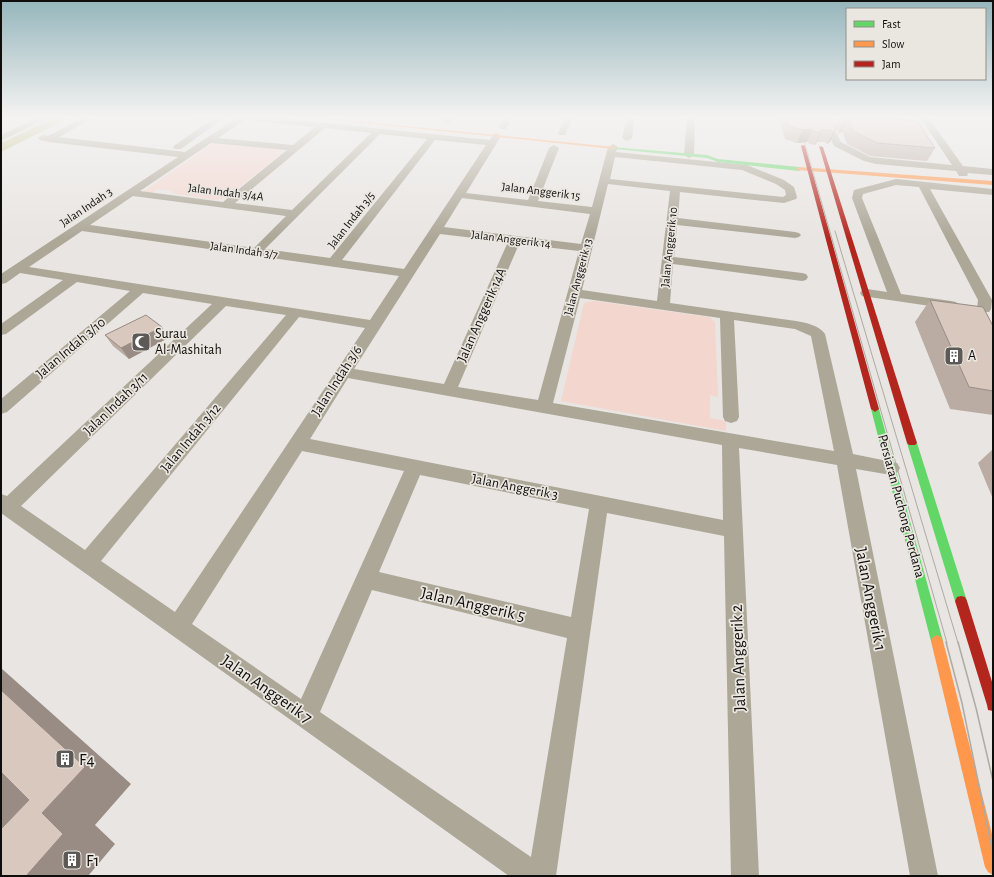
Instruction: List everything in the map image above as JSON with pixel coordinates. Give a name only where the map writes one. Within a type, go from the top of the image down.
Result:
[{"type":"main road","points":[[722,157],[763,163],[870,173],[919,181],[968,181],[993,184]]},
{"type":"main road","name":"Persiaran Puchong Perdana","points":[[807,157],[942,661],[993,867]]},
{"type":"main road","name":"Persiaran Puchong Perdana","points":[[824,157],[828,169],[841,187],[867,293],[988,674],[993,705]]},
{"type":"main road","points":[[763,163],[780,158]]},
{"type":"main road","points":[[763,163],[793,177]]},
{"type":"main road","points":[[850,163],[870,173]]},
{"type":"main road","points":[[841,187],[870,173]]},
{"type":"main road","points":[[805,183],[815,187]]},
{"type":"street","name":"Jalan Indah 3","points":[[1,280],[184,157]]},
{"type":"street","points":[[227,204],[284,157]]},
{"type":"street","points":[[256,252],[352,157]]},
{"type":"street","name":"Jalan Indah 3/5","points":[[334,262],[417,157]]},
{"type":"street","name":"Jalan Indah 3/6","points":[[178,626],[483,157]]},
{"type":"street","points":[[532,203],[550,157]]},
{"type":"street","name":"Jalan Anggerik 13","points":[[544,407],[610,157]]},
{"type":"street","points":[[604,181],[784,200],[792,197],[790,189],[780,182],[752,169],[663,157]]},
{"type":"street","points":[[864,157],[868,159],[993,172]]},
{"type":"street","points":[[952,157],[968,181]]},
{"type":"street","points":[[867,293],[989,310],[985,300],[919,181]]},
{"type":"street","points":[[896,297],[858,198],[858,192],[884,184],[919,181],[993,192]]},
{"type":"street","name":"Jalan Anggerik 10","points":[[663,305],[676,189]]},
{"type":"street","name":"Jalan Indah 3/4A","points":[[131,193],[227,204],[294,214]]},
{"type":"street","name":"Jalan Anggerik 15","points":[[459,194],[596,211]]},
{"type":"street","points":[[672,221],[794,236]]},
{"type":"street","name":"Jalan Indah 3/7","points":[[80,227],[408,273]]},
{"type":"street","name":"Jalan Anggerik 14","points":[[436,230],[586,248]]},
{"type":"street","name":"Jalan Anggerik 14A","points":[[449,390],[515,240]]},
{"type":"street","points":[[668,260],[802,277]]},
{"type":"street","points":[[18,269],[374,325]]},
{"type":"street","points":[[1,331],[74,278]]},
{"type":"street","name":"Jalan Indah 3/10","points":[[1,408],[141,288]]},
{"type":"street","points":[[574,293],[727,315],[731,417]]},
{"type":"street","name":"Jalan Indah 3/11","points":[[5,505],[222,301]]},
{"type":"street","name":"Jalan Indah 3/12","points":[[88,563],[295,313]]},
{"type":"street","name":"Jalan Anggerik 1","points":[[727,315],[807,328],[818,334],[845,460],[924,876]]},
{"type":"street","points":[[343,372],[891,468]]},
{"type":"street","name":"Jalan Anggerik 2","points":[[730,440],[745,876]]},
{"type":"street","name":"Jalan Anggerik 3","points":[[297,443],[733,530]]},
{"type":"street","points":[[306,716],[415,466]]},
{"type":"street","points":[[542,876],[599,504]]},
{"type":"street","name":"Jalan Anggerik 7","points":[[5,505],[532,876]]},
{"type":"street","name":"Jalan Anggerik 5","points":[[366,579],[580,630]]},
{"type":"shaded area","points":[[193,157],[277,157],[226,198],[214,200],[172,193],[174,191],[158,189],[151,194],[142,193]]},
{"type":"shaded area","points":[[594,301],[709,317],[715,322],[718,397],[710,395],[710,418],[726,421],[726,431],[561,401],[584,303]]},
{"type":"building","points":[[930,300],[983,307],[993,326],[993,391],[969,387]]},
{"type":"building","points":[[146,315],[162,327],[121,348],[105,335]]},
{"type":"building","points":[[1,690],[85,767],[42,813],[63,834],[26,876],[1,876],[1,829],[29,800],[1,772]]},
{"type":"tram line","points":[[809,157],[947,643]]},
{"type":"tram line","points":[[835,231],[958,643]]},
{"type":"tram line","points":[[946,642],[962,703],[993,854]]},
{"type":"tram line","points":[[958,642],[976,708],[993,781]]},
{"type":"traffic: fast","points":[[706,157],[718,160],[799,169]]},
{"type":"traffic: fast","points":[[875,409],[937,641]]},
{"type":"traffic: fast","points":[[912,443],[961,601]]},
{"type":"traffic: slow","points":[[799,169],[993,183]]},
{"type":"traffic: slow","points":[[937,641],[993,867]]},
{"type":"traffic: jam","points":[[806,157],[875,409]]},
{"type":"traffic: jam","points":[[824,157],[912,443]]},
{"type":"traffic: jam","points":[[961,601],[993,705]]},
{"type":"place","name":"Surau Al-Mashitah","points":[[141,342]]},
{"type":"place","name":"A","points":[[954,356]]},
{"type":"place","name":"F4","points":[[65,759]]},
{"type":"place","name":"F1","points":[[72,860]]}]
